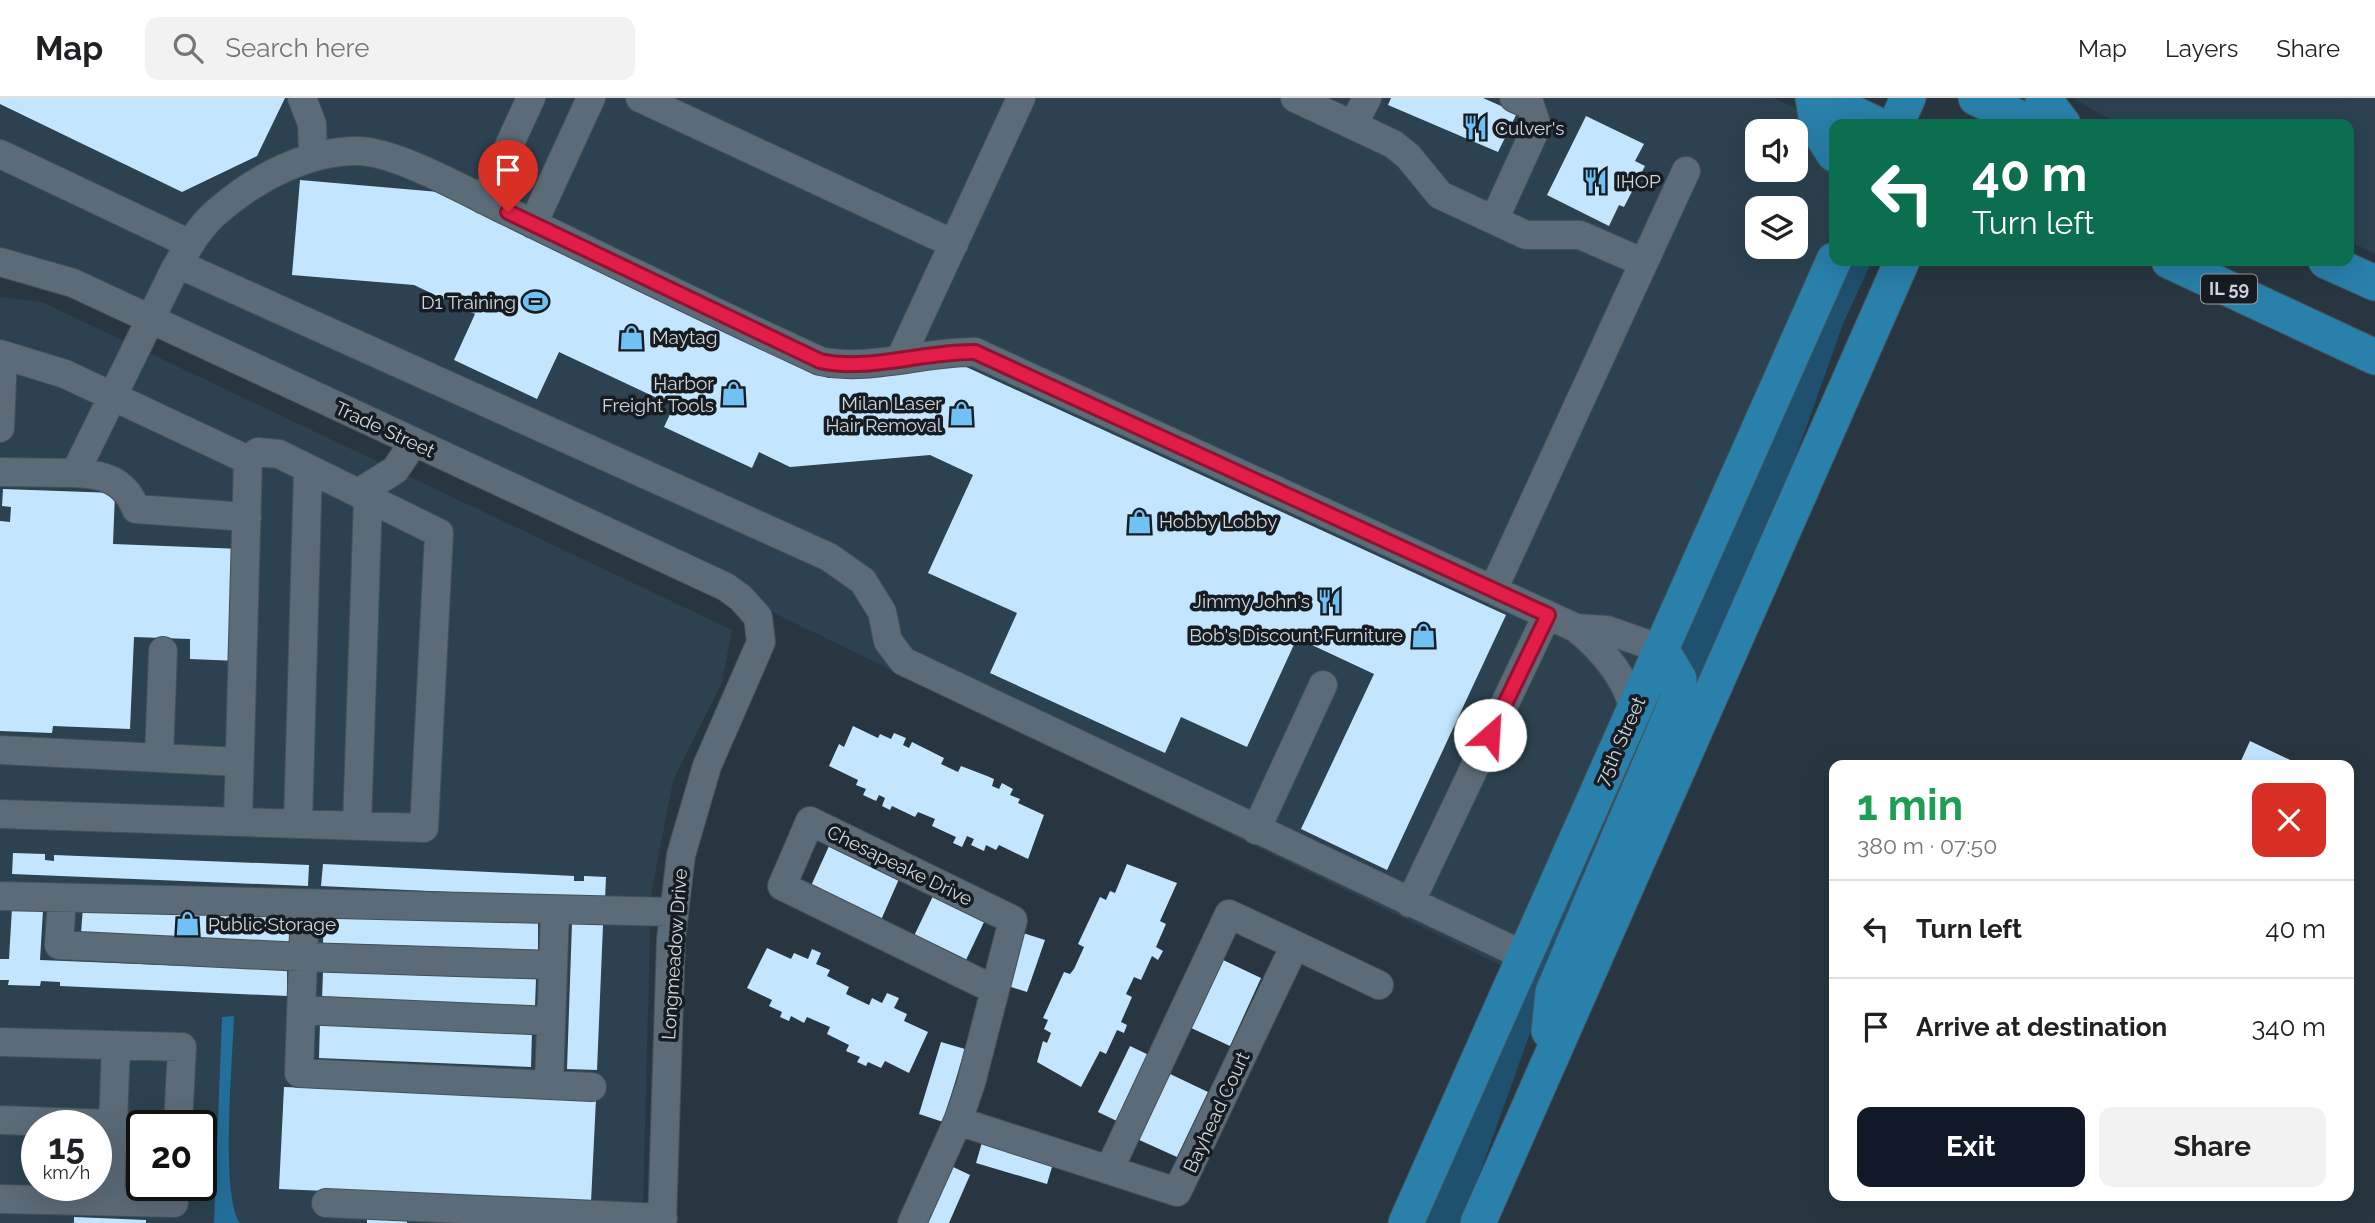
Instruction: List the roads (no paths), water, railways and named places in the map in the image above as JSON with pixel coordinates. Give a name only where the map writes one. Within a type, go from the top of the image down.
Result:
[{"type":"main road","points":[[1813,98],[1818,129],[1829,146]]},
{"type":"main road","points":[[1820,98],[1865,119]]},
{"type":"main road","points":[[1898,119],[1908,98]]},
{"type":"main road","points":[[1965,119],[1975,98],[2021,119]]},
{"type":"main road","points":[[2043,98],[2059,119]]},
{"type":"main road","name":"75th Street","points":[[1406,1223],[1831,266]]},
{"type":"main road","points":[[1478,1223],[1900,266]]},
{"type":"main road","name":"IL 59","points":[[2180,266],[2375,357]]},
{"type":"main road","points":[[2337,266],[2375,284]]},
{"type":"main road","points":[[1545,1069],[1553,992],[1678,698],[1679,679],[1661,649]]},
{"type":"street","points":[[302,98],[312,124],[313,156]]},
{"type":"street","points":[[484,200],[531,98]]},
{"type":"street","points":[[533,224],[591,98]]},
{"type":"street","points":[[640,98],[954,244]]},
{"type":"street","points":[[901,358],[1021,98]]},
{"type":"street","points":[[1353,125],[1367,98]]},
{"type":"street","points":[[1494,220],[1537,126],[1530,105],[1514,98]]},
{"type":"street","points":[[1299,99],[1392,144],[1408,156],[1440,195],[1526,235],[1580,235],[1643,262]]},
{"type":"street","points":[[75,473],[184,254],[218,211],[285,167],[313,156],[358,150],[387,156],[484,200],[820,361],[838,365],[946,352],[975,352],[1576,628],[1597,645],[1615,669],[1629,690],[1634,709]]},
{"type":"street","points":[[0,154],[184,254],[829,556],[863,581],[882,612],[888,641],[903,661],[1525,956]]},
{"type":"street","points":[[1493,590],[1686,171]]},
{"type":"street","name":"Trade Street","points":[[0,262],[73,283],[726,587],[741,598],[758,617]]},
{"type":"street","points":[[0,428],[1,355],[65,374],[248,460]]},
{"type":"street","points":[[357,826],[363,496],[395,470],[414,442]]},
{"type":"street","points":[[0,814],[424,828],[439,533],[279,454],[258,452],[248,460]]},
{"type":"street","points":[[238,821],[248,460]]},
{"type":"street","points":[[298,824],[308,469]]},
{"type":"street","points":[[0,472],[102,474],[131,495],[136,509],[247,517]]},
{"type":"street","points":[[1410,903],[1548,615]]},
{"type":"street","name":"Longmeadow Drive","points":[[663,1220],[673,912],[681,855],[693,806],[707,766],[754,665],[761,642],[758,617]]},
{"type":"street","points":[[1576,628],[1607,631],[1661,649]]},
{"type":"street","points":[[159,758],[163,651]]},
{"type":"street","points":[[1256,830],[1323,685]]},
{"type":"street","points":[[0,750],[239,762]]},
{"type":"street","name":"Chesapeake Drive","points":[[912,1223],[958,1121],[995,990],[1013,920],[810,821],[782,886],[995,990]]},
{"type":"street","points":[[0,896],[673,912]]},
{"type":"street","points":[[62,898],[60,945],[303,957],[553,965]]},
{"type":"street","points":[[305,904],[299,1073],[592,1087]]},
{"type":"street","points":[[549,1085],[555,910]]},
{"type":"street","points":[[1109,1170],[1229,914],[1379,985]]},
{"type":"street","name":"Bayhead Court","points":[[958,1121],[1177,1192],[1295,945]]},
{"type":"street","points":[[301,1010],[551,1021]]},
{"type":"street","points":[[0,1042],[182,1047],[179,1110]]},
{"type":"street","points":[[112,1150],[116,1045]]},
{"type":"street","points":[[0,1119],[113,1124]]},
{"type":"street","points":[[0,1199],[31,1211],[110,1201],[174,1204]]},
{"type":"street","points":[[326,1203],[663,1220]]},
{"type":"place","name":"Culver's","points":[[1475,128]]},
{"type":"place","name":"IHOP","points":[[1596,181]]},
{"type":"place","name":"D1 Training","points":[[536,302]]},
{"type":"place","name":"Maytag","points":[[632,337]]},
{"type":"place","name":"Harbor Freight Tools","points":[[734,394]]},
{"type":"place","name":"Milan Laser Hair Removal","points":[[962,414]]},
{"type":"place","name":"Hobby Lobby","points":[[1139,521]]},
{"type":"place","name":"Jimmy John's","points":[[1330,601]]},
{"type":"place","name":"Bob's Discount Furniture","points":[[1423,635]]},
{"type":"place","name":"Public Storage","points":[[188,924]]}]
